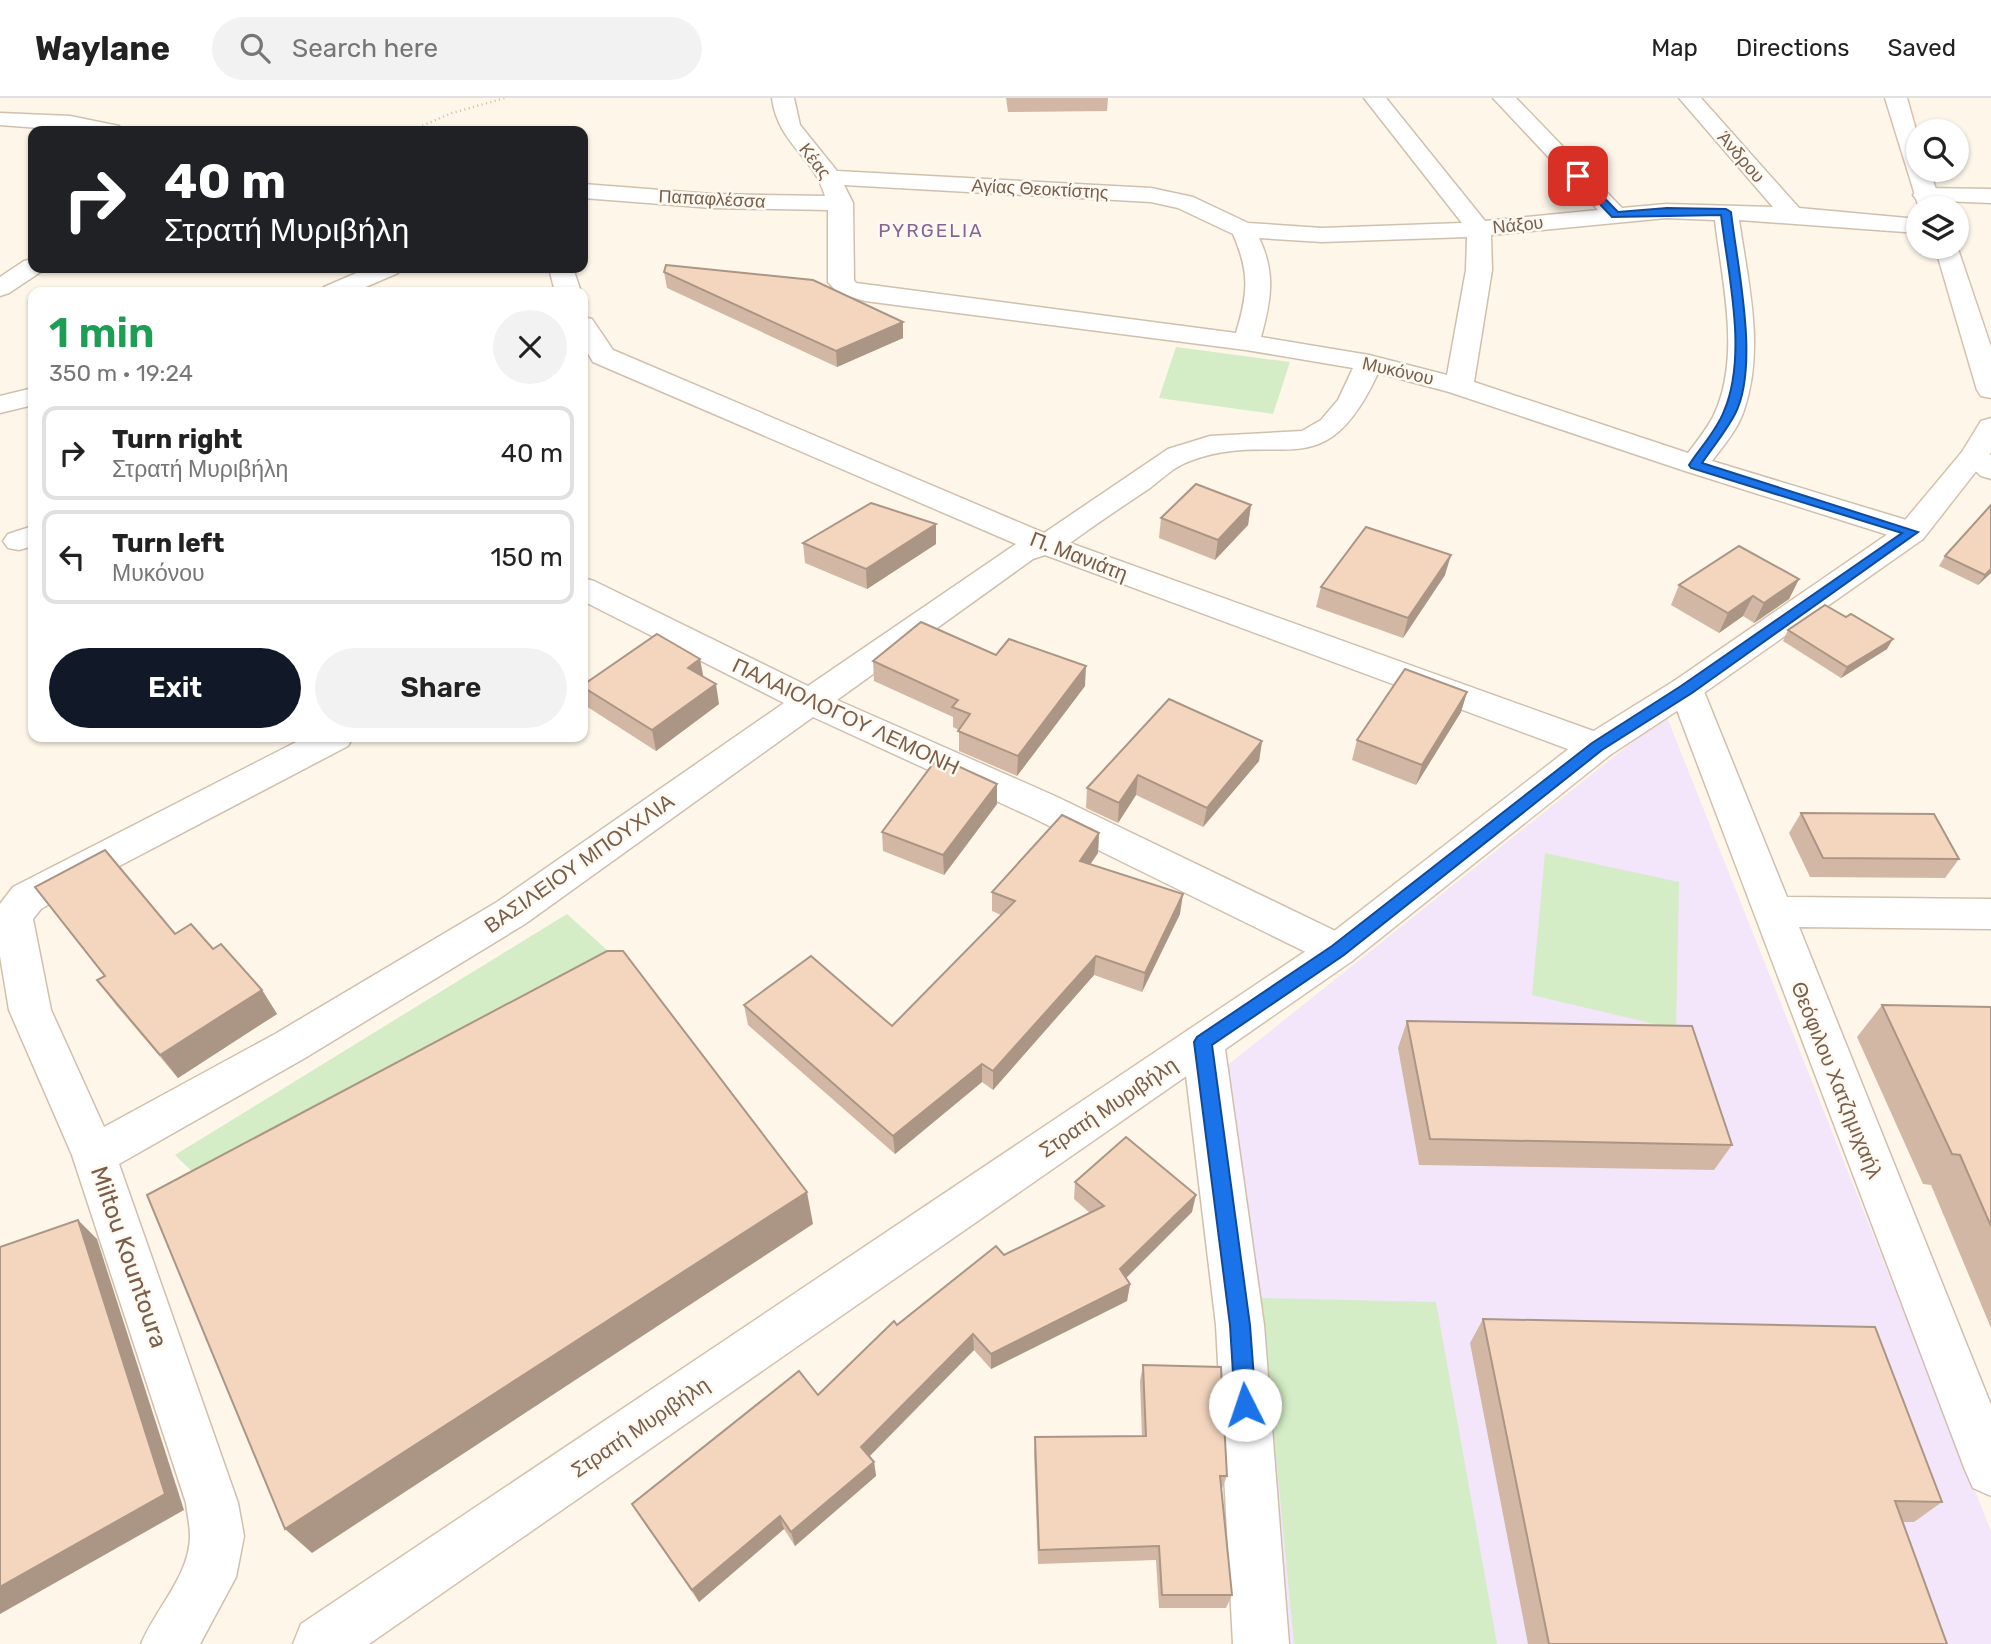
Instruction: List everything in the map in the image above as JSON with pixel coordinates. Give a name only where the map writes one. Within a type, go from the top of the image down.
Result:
[{"type":"street","name":"Κέας","points":[[783,98],[790,131],[829,177],[841,203],[841,282],[847,288],[866,293]]},
{"type":"street","points":[[1375,98],[1479,229],[1479,270],[1459,386]]},
{"type":"street","points":[[1504,98],[1615,215]]},
{"type":"street","name":"Άνδρου","points":[[1690,98],[1792,215]]},
{"type":"street","points":[[1896,98],[1926,196]]},
{"type":"street","points":[[0,119],[85,126]]},
{"type":"street","name":"Αγίας Θεοκτίστης","points":[[829,177],[1169,197],[1185,201],[1243,230]]},
{"type":"street","name":"Παπαφλέσσα","points":[[588,191],[712,201],[841,203]]},
{"type":"street","points":[[1969,198],[1991,196]]},
{"type":"street","name":"Νάξου","points":[[1243,230],[1322,235],[1394,234],[1479,229],[1667,211],[1792,215],[1906,225]]},
{"type":"street","points":[[1695,465],[1730,412],[1739,373],[1741,336],[1726,212]]},
{"type":"street","points":[[1243,230],[1260,270],[1259,297],[1246,342]]},
{"type":"street","points":[[1951,259],[1991,390]]},
{"type":"street","points":[[0,288],[28,269]]},
{"type":"street","points":[[345,287],[377,273]]},
{"type":"street","name":"Μυκόνου","points":[[866,293],[1246,342],[1368,363],[1459,386],[1695,465],[1912,532]]},
{"type":"street","name":"Π. Μανιάτη","points":[[588,344],[593,363],[1046,545],[1597,746]]},
{"type":"street","name":"ΒΑΣΙΛΕΙΟΥ ΜΠΟΥΧΛΙΑ","points":[[94,1155],[290,1046],[510,913],[1022,552],[1046,545],[1176,456],[1207,445],[1289,444],[1323,435],[1345,413],[1357,394],[1368,363]]},
{"type":"street","points":[[0,405],[28,397]]},
{"type":"street","name":"Στρατή Μυριβήλη","points":[[321,1644],[1338,950],[1597,746],[1686,690],[1912,532],[1985,451]]},
{"type":"street","name":"ΠΑΛΑΙΟΛΟΓΟΥ ΛΕΜΟΝΗ","points":[[589,598],[808,701],[1042,806],[1338,950]]},
{"type":"street","name":"Θεόφιλου Χατζημιχαήλ","points":[[1686,690],[1771,912],[1986,1443]]},
{"type":"street","name":"Miltou Kountoura","points":[[169,1644],[209,1577],[217,1536],[212,1503],[94,1155],[30,1010],[13,916],[27,898],[52,884],[325,742]]},
{"type":"street","points":[[1771,912],[1991,914]]},
{"type":"street","points":[[1203,1042],[1240,1325],[1261,1644]]},
{"type":"path","points":[[422,126],[452,113],[505,98]]},
{"type":"shaded area","points":[[1666,715],[1991,1531],[1991,1644],[1286,1644],[1252,1277],[1228,1065]]},
{"type":"green space","points":[[1176,347],[1290,362],[1273,414],[1159,398]]},
{"type":"green space","points":[[1545,853],[1679,882],[1676,1029],[1532,995]]},
{"type":"green space","points":[[567,914],[617,959],[200,1179],[175,1155]]},
{"type":"green space","points":[[1261,1298],[1436,1302],[1497,1644],[1294,1644]]},
{"type":"building","points":[[666,265],[813,280],[903,322],[836,351],[664,272]]},
{"type":"building","points":[[1196,484],[1251,505],[1218,540],[1161,518]]},
{"type":"building","points":[[871,503],[936,524],[866,569],[803,543]]},
{"type":"building","points":[[1991,505],[1991,569],[1985,575],[1945,556]]},
{"type":"building","points":[[1366,527],[1451,555],[1408,618],[1321,587]]},
{"type":"building","points":[[1739,546],[1799,579],[1764,603],[1753,596],[1728,613],[1679,585]]},
{"type":"building","points":[[1825,605],[1846,617],[1851,614],[1893,639],[1847,667],[1788,630]]},
{"type":"building","points":[[921,622],[996,655],[1009,639],[1086,666],[1018,756],[958,731],[970,714],[952,707],[958,700],[873,661]]},
{"type":"building","points":[[657,634],[700,659],[688,668],[716,684],[652,730],[588,690],[588,682]]},
{"type":"building","points":[[1405,669],[1467,692],[1422,765],[1357,740]]},
{"type":"building","points":[[1169,699],[1262,741],[1207,808],[1138,775],[1119,803],[1087,788]]},
{"type":"building","points":[[938,757],[997,784],[943,855],[882,832]]},
{"type":"building","points":[[1801,813],[1934,814],[1959,859],[1823,858]]},
{"type":"building","points":[[1062,815],[1099,833],[1080,861],[1183,894],[1145,973],[1096,956],[993,1071],[982,1064],[893,1136],[744,1005],[811,956],[892,1026],[1015,901],[992,892]]},
{"type":"building","points":[[105,850],[175,934],[191,924],[213,949],[221,944],[262,990],[160,1055],[97,980],[105,976],[35,887]]},
{"type":"building","points":[[607,951],[623,951],[807,1192],[285,1529],[147,1195]]},
{"type":"building","points":[[1882,1005],[1991,1007],[1991,1226],[1960,1155],[1952,1154]]},
{"type":"building","points":[[1407,1021],[1692,1026],[1732,1145],[1430,1139]]},
{"type":"building","points":[[1126,1137],[1196,1195],[1120,1269],[1130,1284],[991,1354],[973,1334],[861,1447],[874,1462],[791,1532],[780,1516],[692,1590],[632,1504],[799,1371],[818,1395],[894,1321],[897,1325],[996,1246],[1004,1255],[1104,1206],[1075,1182]]},
{"type":"building","points":[[78,1220],[165,1494],[0,1587],[0,1247]]},
{"type":"building","points":[[1483,1319],[1875,1327],[1942,1502],[1895,1501],[1947,1644],[1549,1644]]},
{"type":"building","points":[[1143,1365],[1221,1367],[1227,1476],[1220,1476],[1232,1595],[1162,1595],[1159,1546],[1039,1550],[1035,1437],[1146,1436]]},
{"type":"district","name":"PYRGELIA","points":[[931,230]]},
{"type":"route","points":[[1245,1405],[1240,1325],[1203,1042],[1338,950],[1597,746],[1686,690],[1912,532],[1695,465],[1730,412],[1739,373],[1741,336],[1726,212],[1667,211],[1615,215],[1578,176]]}]
